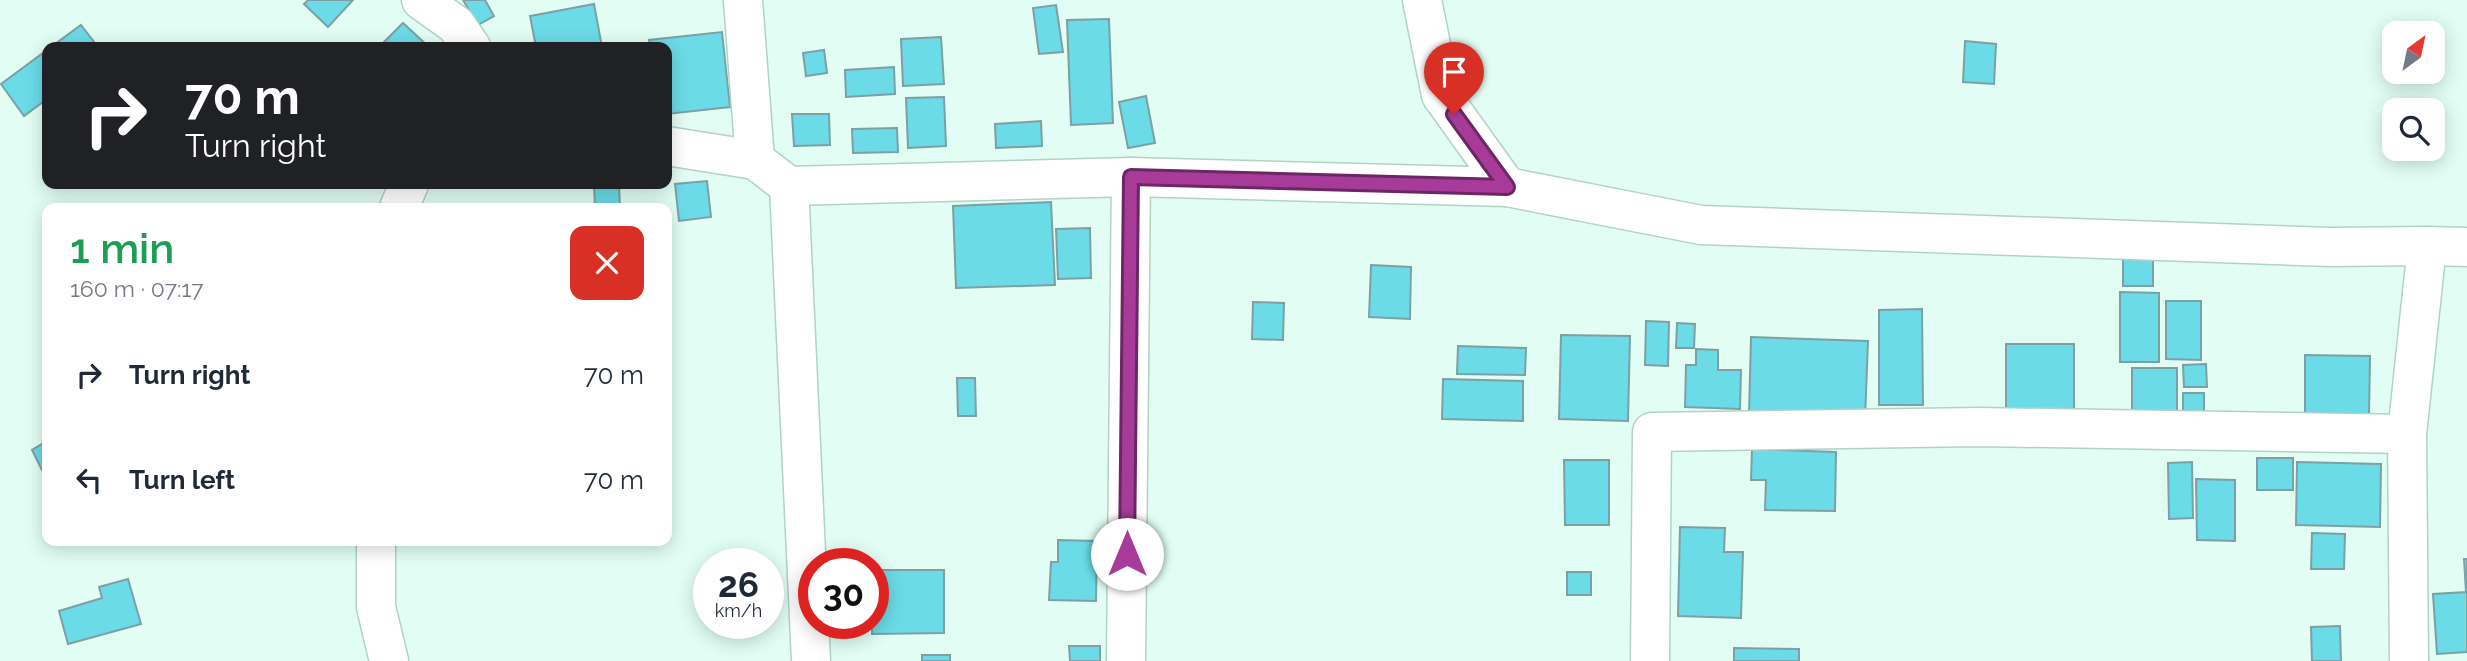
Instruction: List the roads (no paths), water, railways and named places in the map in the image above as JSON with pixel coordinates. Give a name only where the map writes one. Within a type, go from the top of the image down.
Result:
[{"type":"street","points":[[421,0],[456,26],[467,42]]},
{"type":"street","points":[[743,0],[755,160]]},
{"type":"street","points":[[1422,0],[1441,95],[1507,187]]},
{"type":"street","points":[[672,147],[755,160],[789,186],[1131,177],[1507,187],[1701,225],[2330,247],[2467,247]]},
{"type":"street","points":[[1126,661],[1131,177]]},
{"type":"street","points":[[789,186],[811,661]]},
{"type":"street","points":[[2409,661],[2407,434],[2427,246]]},
{"type":"street","points":[[1650,661],[1652,432],[1980,427],[2407,434]]},
{"type":"street","points":[[376,546],[376,607],[389,661]]}]
